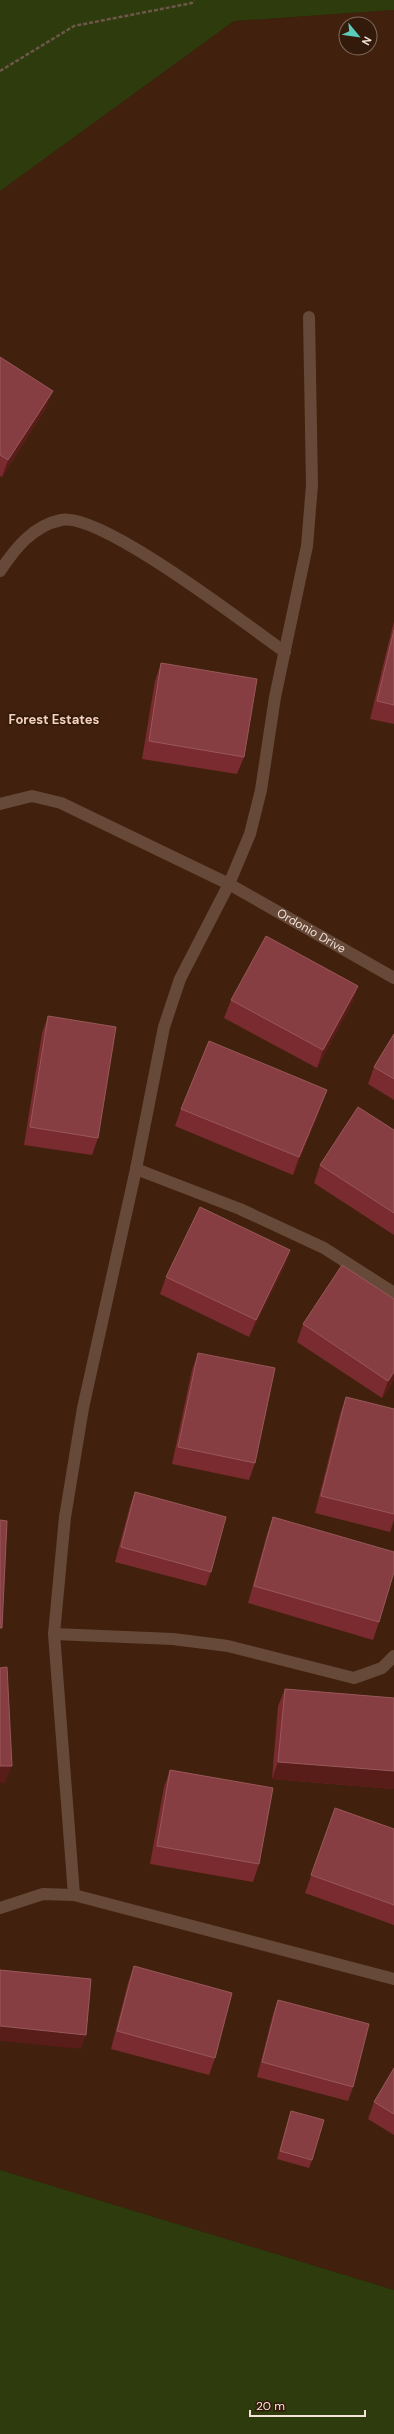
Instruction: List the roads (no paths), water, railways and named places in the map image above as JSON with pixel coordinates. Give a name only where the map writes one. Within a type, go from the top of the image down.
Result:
[{"type":"street","points":[[74,1895],[54,1634],[65,1517],[83,1408],[136,1169],[164,1027],[180,979],[229,884],[250,834],[261,790],[267,742],[307,546],[312,485],[309,317]]},
{"type":"street","points":[[0,571],[14,551],[35,531],[62,520],[92,526],[136,547],[285,652]]},
{"type":"street","name":"Ordonio Drive","points":[[0,804],[32,796],[61,802],[229,884],[394,978]]},
{"type":"street","points":[[136,1169],[240,1209],[324,1248],[394,1293]]},
{"type":"street","points":[[54,1634],[172,1639],[228,1646],[354,1678],[382,1668],[394,1656]]},
{"type":"street","points":[[0,1908],[43,1894],[74,1895],[394,1979]]},
{"type":"district","name":"Forest Estates","points":[[54,719]]}]
